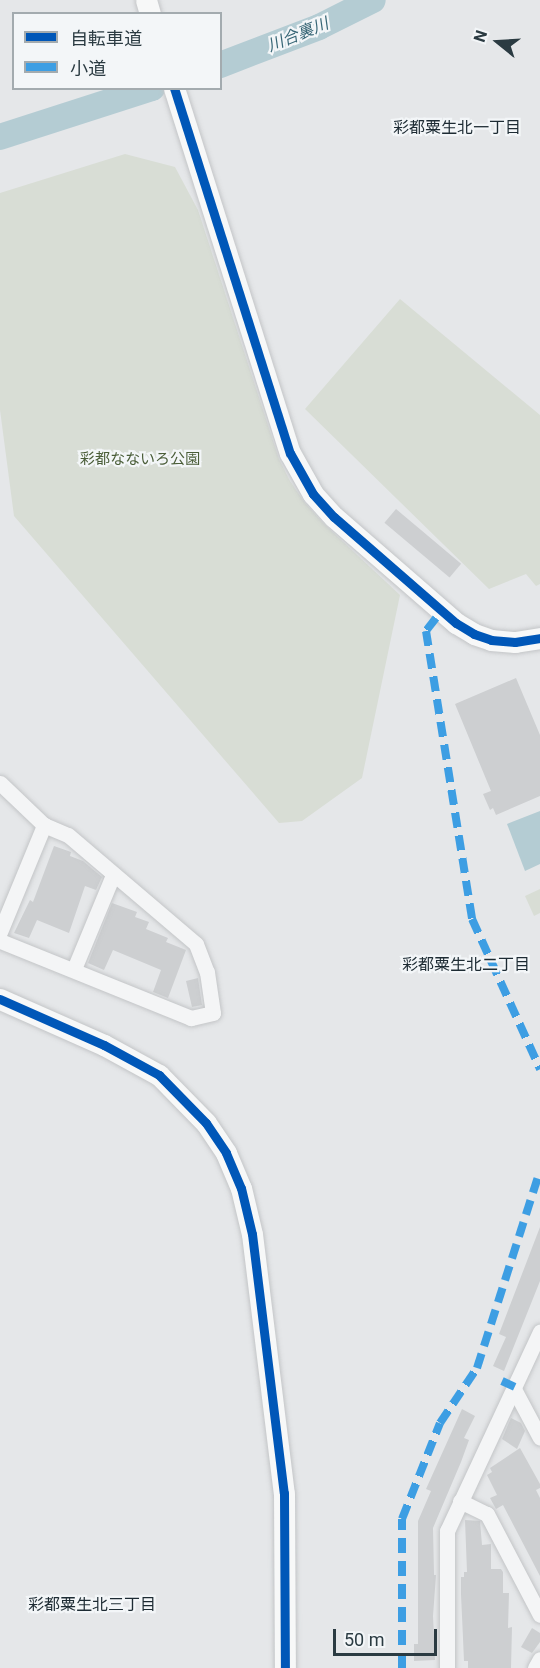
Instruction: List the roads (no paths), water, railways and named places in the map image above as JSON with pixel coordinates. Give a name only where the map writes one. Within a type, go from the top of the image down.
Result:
[{"type":"street","points":[[175,90],[290,453],[313,494],[334,517],[456,623],[474,634],[491,639],[515,642],[540,638]]},
{"type":"street","points":[[0,941],[74,969],[190,1018],[213,1013],[207,972],[196,944],[68,835],[44,825],[3,791]]},
{"type":"street","points":[[0,932],[44,825]]},
{"type":"street","points":[[74,969],[113,875]]},
{"type":"street","points":[[0,999],[104,1045],[159,1075],[206,1123],[226,1153],[237,1180],[252,1234],[284,1493],[285,1668]]},
{"type":"street","points":[[447,1668],[447,1531],[540,1332]]},
{"type":"street","points":[[514,1389],[540,1438]]},
{"type":"street","points":[[460,1501],[487,1514],[540,1615]]},
{"type":"street","points":[[535,1668],[540,1659]]},
{"type":"water","points":[[540,811],[540,864],[525,871],[507,824]]},
{"type":"waterway","name":"川合裏川","points":[[222,64],[319,27],[373,0]]},
{"type":"waterway","name":"川合裏川","points":[[0,137],[146,90]]},
{"type":"district","name":"彩都粟生北一丁目","points":[[457,128]]},
{"type":"district","name":"彩都粟生北二丁目","points":[[466,965]]},
{"type":"district","name":"彩都粟生北三丁目","points":[[92,1605]]},
{"type":"park label","name":"彩都なないろ公園","points":[[140,460]]}]
